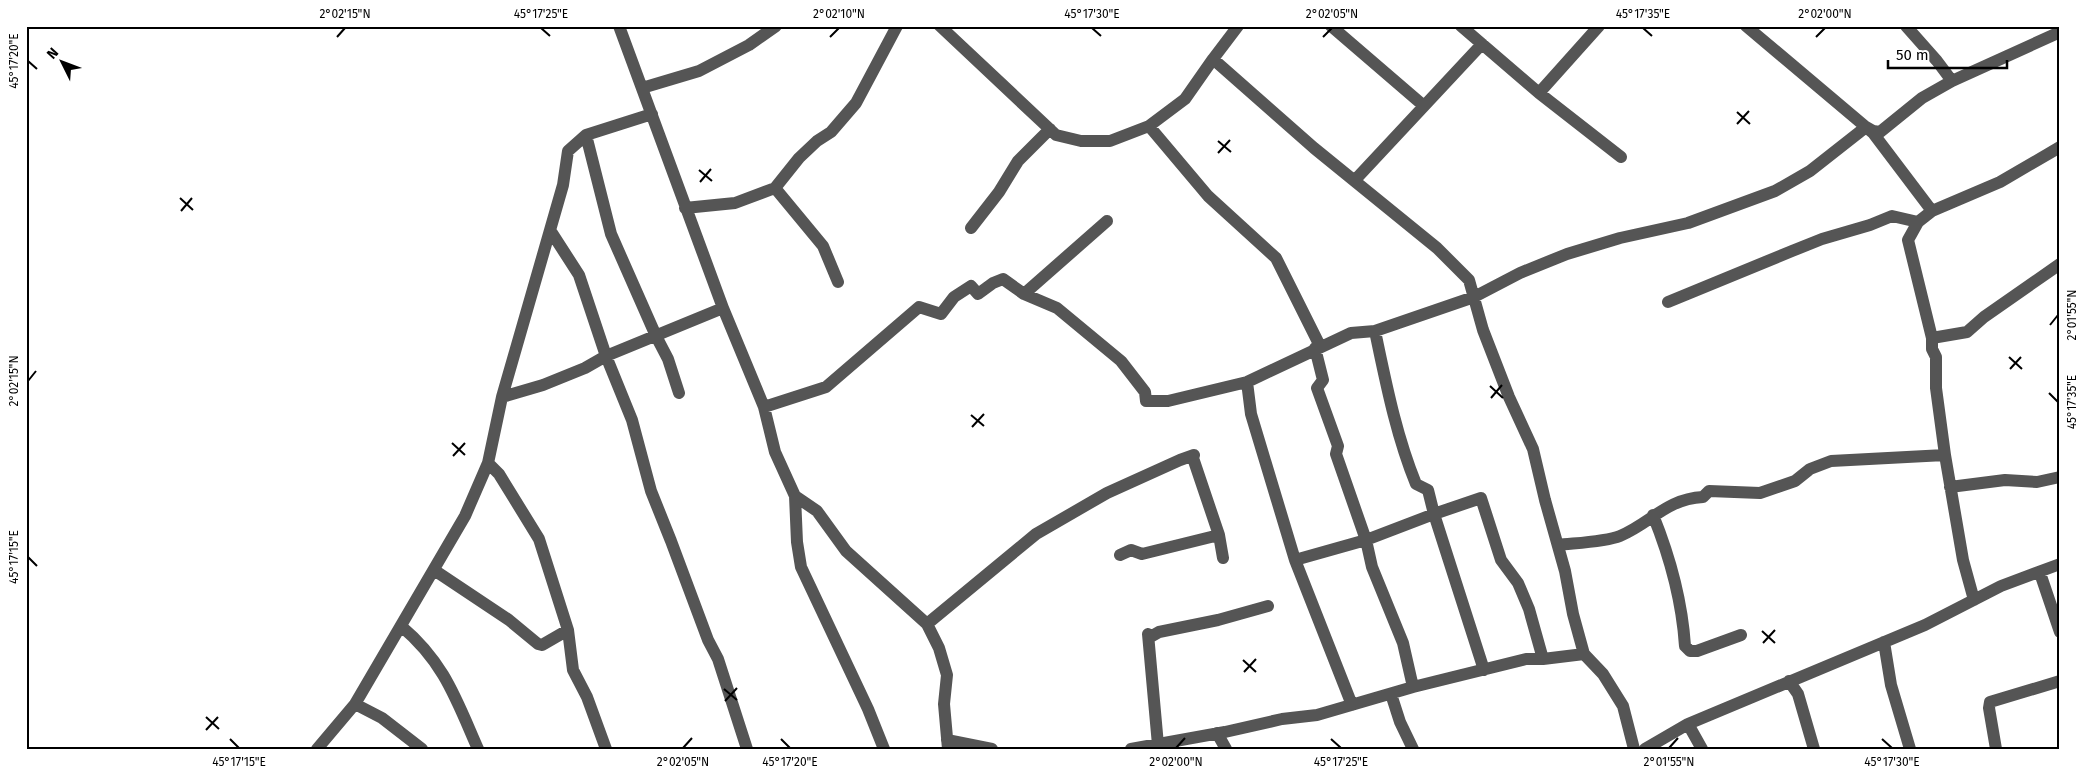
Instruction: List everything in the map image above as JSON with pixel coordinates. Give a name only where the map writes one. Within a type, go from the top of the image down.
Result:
[{"type":"street","points":[[619,26],[723,308],[764,406],[775,452],[795,496],[797,542],[801,567],[868,709],[884,749]]},
{"type":"street","points":[[642,88],[699,71],[749,45],[776,26]]},
{"type":"street","points":[[685,208],[734,203],[775,188],[799,158],[831,132],[856,103],[897,26]]},
{"type":"street","points":[[940,26],[1056,134],[1081,141],[1110,141],[1149,126],[1185,99],[1238,26]]},
{"type":"street","points":[[1331,26],[1424,106]]},
{"type":"street","points":[[1461,26],[1539,93],[1621,157]]},
{"type":"street","points":[[1539,93],[1599,26]]},
{"type":"street","points":[[1746,26],[1866,127],[1880,141],[1932,211]]},
{"type":"street","points":[[1906,26],[1952,81]]},
{"type":"street","points":[[1866,127],[1880,132],[1922,98],[1952,81],[2060,32]]},
{"type":"street","points":[[1355,180],[1482,44]]},
{"type":"street","points":[[1213,60],[1314,148],[1437,248],[1469,280],[1483,330],[1509,398],[1534,449],[1584,654],[1603,674],[1623,706],[1634,749]]},
{"type":"street","points":[[320,747],[355,704],[465,516],[488,463],[502,397],[563,184],[568,151],[586,136],[652,114]]},
{"type":"street","points":[[1149,126],[1208,196],[1276,258],[1318,347],[1323,380],[1316,388],[1338,446],[1336,454],[1366,540],[1372,567],[1403,643],[1413,687]]},
{"type":"street","points":[[764,406],[826,387],[919,307],[941,314],[954,297],[971,286],[978,294],[993,282],[1003,279],[1024,294],[1057,308],[1121,361],[1145,392],[1146,401],[1168,401],[1247,382],[1350,333],[1375,331],[1474,296],[1520,273],[1567,254],[1620,238],[1688,223],[1775,191],[1810,171],[1866,127]]},
{"type":"street","points":[[971,228],[999,192],[1018,161],[1050,129]]},
{"type":"street","points":[[586,136],[612,234],[656,336],[668,359],[679,393]]},
{"type":"street","points":[[1974,600],[1963,560],[1945,455],[1936,388],[1936,358],[1932,349],[1932,338],[1908,240],[1918,222],[1932,211],[2000,182],[2060,147]]},
{"type":"street","points":[[775,188],[823,246],[838,282]]},
{"type":"street","points":[[1668,302],[1800,248],[1870,226],[1892,216],[1918,222]]},
{"type":"street","points":[[1024,294],[1107,221]]},
{"type":"street","points":[[550,230],[579,275],[606,356],[632,420],[651,491],[708,640],[718,659],[747,749]]},
{"type":"street","points":[[1932,338],[1967,332],[1984,317],[2060,264]]},
{"type":"street","points":[[502,397],[543,385],[585,368],[606,356],[723,308]]},
{"type":"street","points":[[1375,331],[1406,459],[1416,484],[1428,490],[1484,670]]},
{"type":"street","points":[[1247,382],[1251,414],[1295,560],[1352,705]]},
{"type":"street","points":[[927,624],[1036,534],[1107,493],[1194,455],[1193,458],[1219,535],[1223,558]]},
{"type":"street","points":[[1558,545],[1618,536],[1653,515],[1688,498],[1703,498],[1709,492],[1760,493],[1794,481],[1810,469],[1831,461],[1945,455]]},
{"type":"street","points":[[488,463],[499,474],[539,539],[568,630],[573,670],[587,697],[606,749]]},
{"type":"street","points":[[1950,486],[2005,480],[2037,482],[2060,478]]},
{"type":"street","points":[[795,496],[817,511],[846,551],[927,624],[939,648],[947,675],[944,704],[947,744],[992,749]]},
{"type":"street","points":[[1295,560],[1366,540],[1481,498],[1501,560],[1518,584],[1529,609],[1543,660]]},
{"type":"street","points":[[1653,515],[1668,552],[1683,625],[1685,646],[1690,651],[1697,651],[1741,635]]},
{"type":"street","points":[[1120,555],[1131,550],[1142,554],[1219,535]]},
{"type":"street","points":[[1645,749],[1688,724],[1925,625],[2000,586],[2040,573],[2060,564]]},
{"type":"street","points":[[434,570],[509,620],[538,644],[542,645],[568,630]]},
{"type":"street","points":[[2040,573],[2060,632]]},
{"type":"street","points":[[1158,745],[1148,634],[1152,636],[1159,632],[1218,620],[1268,606]]},
{"type":"street","points":[[401,626],[419,641],[441,669],[478,749]]},
{"type":"street","points":[[1884,642],[1891,685],[1910,749]]},
{"type":"street","points":[[1131,749],[1282,719],[1317,715],[1413,687],[1526,659],[1543,660],[1584,654]]},
{"type":"street","points":[[1789,681],[1798,694],[1814,749]]},
{"type":"street","points":[[1996,749],[1989,708],[1990,702],[2060,681]]},
{"type":"street","points":[[1391,694],[1400,722],[1413,749]]},
{"type":"street","points":[[355,704],[382,718],[422,749]]},
{"type":"street","points":[[1688,724],[1702,749]]},
{"type":"street","points":[[1217,733],[1226,749]]}]
